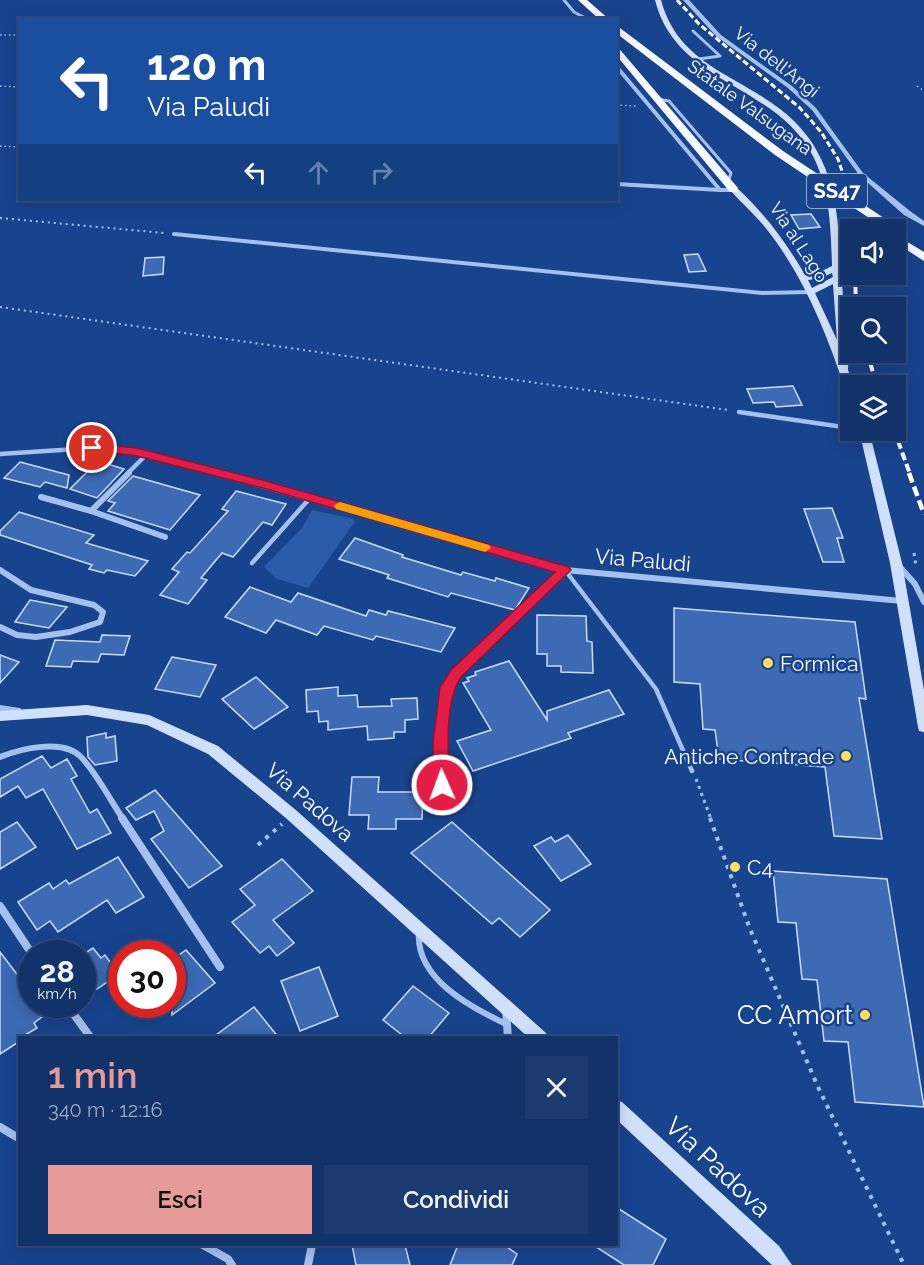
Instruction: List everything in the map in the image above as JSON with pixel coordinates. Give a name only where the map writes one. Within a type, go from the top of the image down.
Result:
[{"type":"highway","points":[[575,0],[589,18]]},
{"type":"highway","points":[[582,0],[604,18]]},
{"type":"highway","name":"Statale Valsugana","points":[[618,30],[774,154],[877,219]]},
{"type":"highway","name":"Statale Valsugana","points":[[618,40],[866,219]]},
{"type":"highway","points":[[618,50],[727,187]]},
{"type":"highway","name":"Statale Valsugana","points":[[906,237],[924,248]]},
{"type":"highway","points":[[906,245],[924,257]]},
{"type":"main road","points":[[658,1],[658,11],[668,31],[683,48],[776,109],[808,141],[827,178],[836,235],[844,369]]},
{"type":"main road","name":"Via al Lago","points":[[727,187],[752,204],[803,278],[846,375]]},
{"type":"main road","points":[[803,278],[818,276],[837,267]]},
{"type":"main road","points":[[811,292],[837,278]]},
{"type":"main road","points":[[867,441],[896,563],[924,727]]},
{"type":"main road","name":"Via Padova","points":[[0,716],[31,712],[87,710],[149,720],[213,750],[420,929],[538,1036]]},
{"type":"main road","name":"Via Padova","points":[[618,1110],[773,1252],[783,1265]]},
{"type":"street","name":"Via dell'Angi","points":[[686,0],[719,36],[790,87],[814,109],[861,174],[907,213],[924,224]]},
{"type":"street","points":[[618,68],[727,187]]},
{"type":"street","points":[[618,184],[727,187]]},
{"type":"street","points":[[739,412],[840,427]]},
{"type":"street","name":"Via Paludi","points":[[0,454],[92,448],[147,454],[565,570],[903,601]]},
{"type":"street","points":[[91,511],[147,454]]},
{"type":"street","points":[[41,497],[91,511],[165,537]]},
{"type":"street","points":[[896,563],[915,584],[924,602]]},
{"type":"street","points":[[0,570],[30,590],[94,604],[103,612],[100,622],[40,637],[18,635],[0,627]]},
{"type":"street","points":[[442,785],[440,742],[447,687],[456,673],[565,570]]},
{"type":"street","points":[[0,708],[31,712]]},
{"type":"street","points":[[0,757],[22,747],[59,746],[80,756],[220,967]]},
{"type":"street","points":[[0,906],[23,940]]},
{"type":"street","points":[[506,1007],[508,1036]]},
{"type":"street","points":[[76,1018],[90,1036]]},
{"type":"street","points":[[0,1127],[18,1138]]},
{"type":"street","points":[[205,1246],[228,1260],[232,1265]]},
{"type":"street","points":[[308,1265],[312,1246]]},
{"type":"lane","points":[[564,0],[576,18]]},
{"type":"lane","points":[[574,12],[587,18]]},
{"type":"lane","points":[[693,31],[720,56],[699,59]]},
{"type":"lane","points":[[174,234],[762,293],[811,292]]},
{"type":"lane","points":[[252,563],[310,498]]},
{"type":"lane","points":[[565,570],[656,689],[693,771]]},
{"type":"lane","points":[[420,929],[417,937],[419,956],[432,973],[489,1016],[506,1024]]},
{"type":"path","points":[[0,35],[18,34]]},
{"type":"path","points":[[0,86],[18,87]]},
{"type":"path","points":[[917,86],[924,92]]},
{"type":"path","points":[[0,146],[18,147]]},
{"type":"path","points":[[0,218],[174,234]]},
{"type":"path","points":[[0,307],[739,412]]},
{"type":"path","points":[[693,771],[750,929],[818,1087],[904,1265]]},
{"type":"path","points":[[258,845],[283,823]]},
{"type":"shaded area","points":[[312,510],[354,519],[354,523],[308,588],[277,579],[264,567],[302,528]]},
{"type":"building","points":[[811,214],[820,227],[799,229],[791,215]]},
{"type":"building","points":[[698,254],[706,271],[689,272],[684,255]]},
{"type":"building","points":[[164,257],[163,274],[143,276],[145,258]]},
{"type":"building","points":[[793,386],[802,405],[776,407],[774,402],[753,403],[747,389]]},
{"type":"building","points":[[98,461],[124,469],[97,498],[70,489]]},
{"type":"building","points":[[20,462],[69,475],[67,488],[45,482],[40,487],[4,478]]},
{"type":"building","points":[[133,476],[200,495],[170,530],[108,511],[115,503],[108,501]]},
{"type":"building","points":[[236,491],[286,504],[272,525],[263,522],[233,557],[222,553],[201,578],[207,580],[188,604],[160,595],[179,572],[172,569],[187,552],[190,553],[228,511],[222,509]]},
{"type":"building","points":[[832,508],[843,538],[837,538],[844,562],[823,562],[804,509]]},
{"type":"building","points":[[19,512],[94,535],[86,543],[148,561],[135,576],[107,570],[104,573],[89,569],[92,565],[0,535],[0,531]]},
{"type":"building","points":[[355,538],[403,555],[402,557],[461,575],[463,572],[495,581],[496,578],[529,588],[515,610],[451,593],[448,597],[387,578],[389,575],[339,559]]},
{"type":"building","points":[[250,587],[291,602],[298,593],[366,616],[369,610],[386,615],[388,611],[455,628],[441,652],[376,636],[373,640],[324,626],[317,635],[276,620],[266,633],[225,617]]},
{"type":"building","points":[[30,600],[67,607],[49,628],[15,622]]},
{"type":"building","points":[[674,608],[855,622],[866,699],[859,698],[882,839],[834,836],[825,767],[719,759],[715,730],[703,729],[700,684],[674,682]]},
{"type":"building","points":[[537,615],[586,616],[587,641],[592,642],[593,673],[561,672],[561,666],[547,666],[547,654],[537,654]]},
{"type":"building","points":[[102,635],[130,636],[124,655],[101,654],[98,662],[73,661],[71,667],[46,666],[55,640],[100,642]]},
{"type":"building","points":[[0,655],[19,662],[0,683]]},
{"type":"building","points":[[172,657],[216,665],[200,697],[155,689]]},
{"type":"building","points":[[509,661],[547,720],[547,711],[609,690],[624,714],[568,733],[571,738],[473,771],[457,741],[491,730],[463,683],[469,681],[467,678],[476,675],[475,672]]},
{"type":"building","points":[[256,677],[288,707],[254,729],[222,699]]},
{"type":"building","points":[[338,687],[338,696],[357,695],[358,707],[392,706],[391,699],[417,698],[418,719],[405,720],[405,732],[394,732],[394,738],[368,740],[367,726],[328,730],[328,721],[319,722],[318,711],[307,712],[306,690]]},
{"type":"building","points":[[106,733],[106,738],[115,736],[117,761],[95,765],[88,757],[87,737]]},
{"type":"building","points":[[42,756],[51,768],[67,759],[77,776],[71,779],[90,813],[97,809],[111,833],[77,849],[43,789],[26,798],[18,786],[0,797],[0,779]]},
{"type":"building","points":[[352,777],[379,777],[378,792],[423,792],[422,819],[396,819],[396,829],[368,829],[369,815],[349,815]]},
{"type":"building","points":[[155,790],[222,866],[189,888],[151,839],[164,831],[154,811],[136,820],[126,808]]},
{"type":"building","points":[[17,822],[36,847],[0,869],[0,832]]},
{"type":"building","points":[[452,822],[550,910],[520,937],[499,918],[492,924],[411,853]]},
{"type":"building","points":[[568,835],[591,864],[561,881],[534,846],[551,837],[555,842]]},
{"type":"building","points":[[118,857],[144,897],[116,913],[107,900],[58,932],[50,921],[37,930],[18,902],[49,883],[53,889],[66,880],[69,884]]},
{"type":"building","points":[[282,859],[313,891],[273,920],[294,943],[277,956],[269,946],[260,953],[232,922],[255,905],[240,889]]},
{"type":"building","name":"CC Amort","points":[[773,871],[887,879],[924,1107],[855,1102],[848,1042],[824,1041],[817,980],[802,979],[796,923],[778,922]]},
{"type":"building","points":[[186,950],[215,983],[186,1005]]},
{"type":"building","points":[[0,952],[18,976],[18,1018],[41,1018],[34,1023],[37,1028],[23,1036],[18,1036],[18,1042],[0,1054]]},
{"type":"building","points":[[96,952],[101,958],[105,955],[108,959],[108,981],[96,990]]},
{"type":"building","points":[[319,967],[338,1016],[300,1031],[281,981]]},
{"type":"building","points":[[413,986],[449,1013],[430,1036],[403,1036],[383,1020]]},
{"type":"building","points":[[254,1007],[277,1036],[215,1036]]},
{"type":"building","points":[[618,1208],[666,1239],[653,1265],[624,1265],[595,1246],[618,1246]]},
{"type":"building","points":[[352,1246],[405,1246],[410,1265],[356,1265]]},
{"type":"building","points":[[458,1246],[505,1246],[517,1254],[512,1265],[450,1265]]},
{"type":"railway","points":[[677,0],[699,24],[800,108],[821,132],[838,159],[849,192]]},
{"type":"railway","points":[[855,285],[856,297]]},
{"type":"railway","points":[[870,363],[874,375]]},
{"type":"railway","points":[[898,441],[910,474]]},
{"type":"railway","points":[[909,473],[924,514]]},
{"type":"slow traffic","points":[[340,506],[485,548]]},
{"type":"place","name":"Formica","points":[[768,663]]},
{"type":"place","name":"Antiche Contrade","points":[[846,756]]},
{"type":"place","name":"C4","points":[[735,867]]},
{"type":"place","name":"CC Amort","points":[[865,1015]]},
{"type":"route","points":[[92,448],[137,452],[266,485],[565,570],[456,673],[447,687],[440,742],[442,785]]}]
